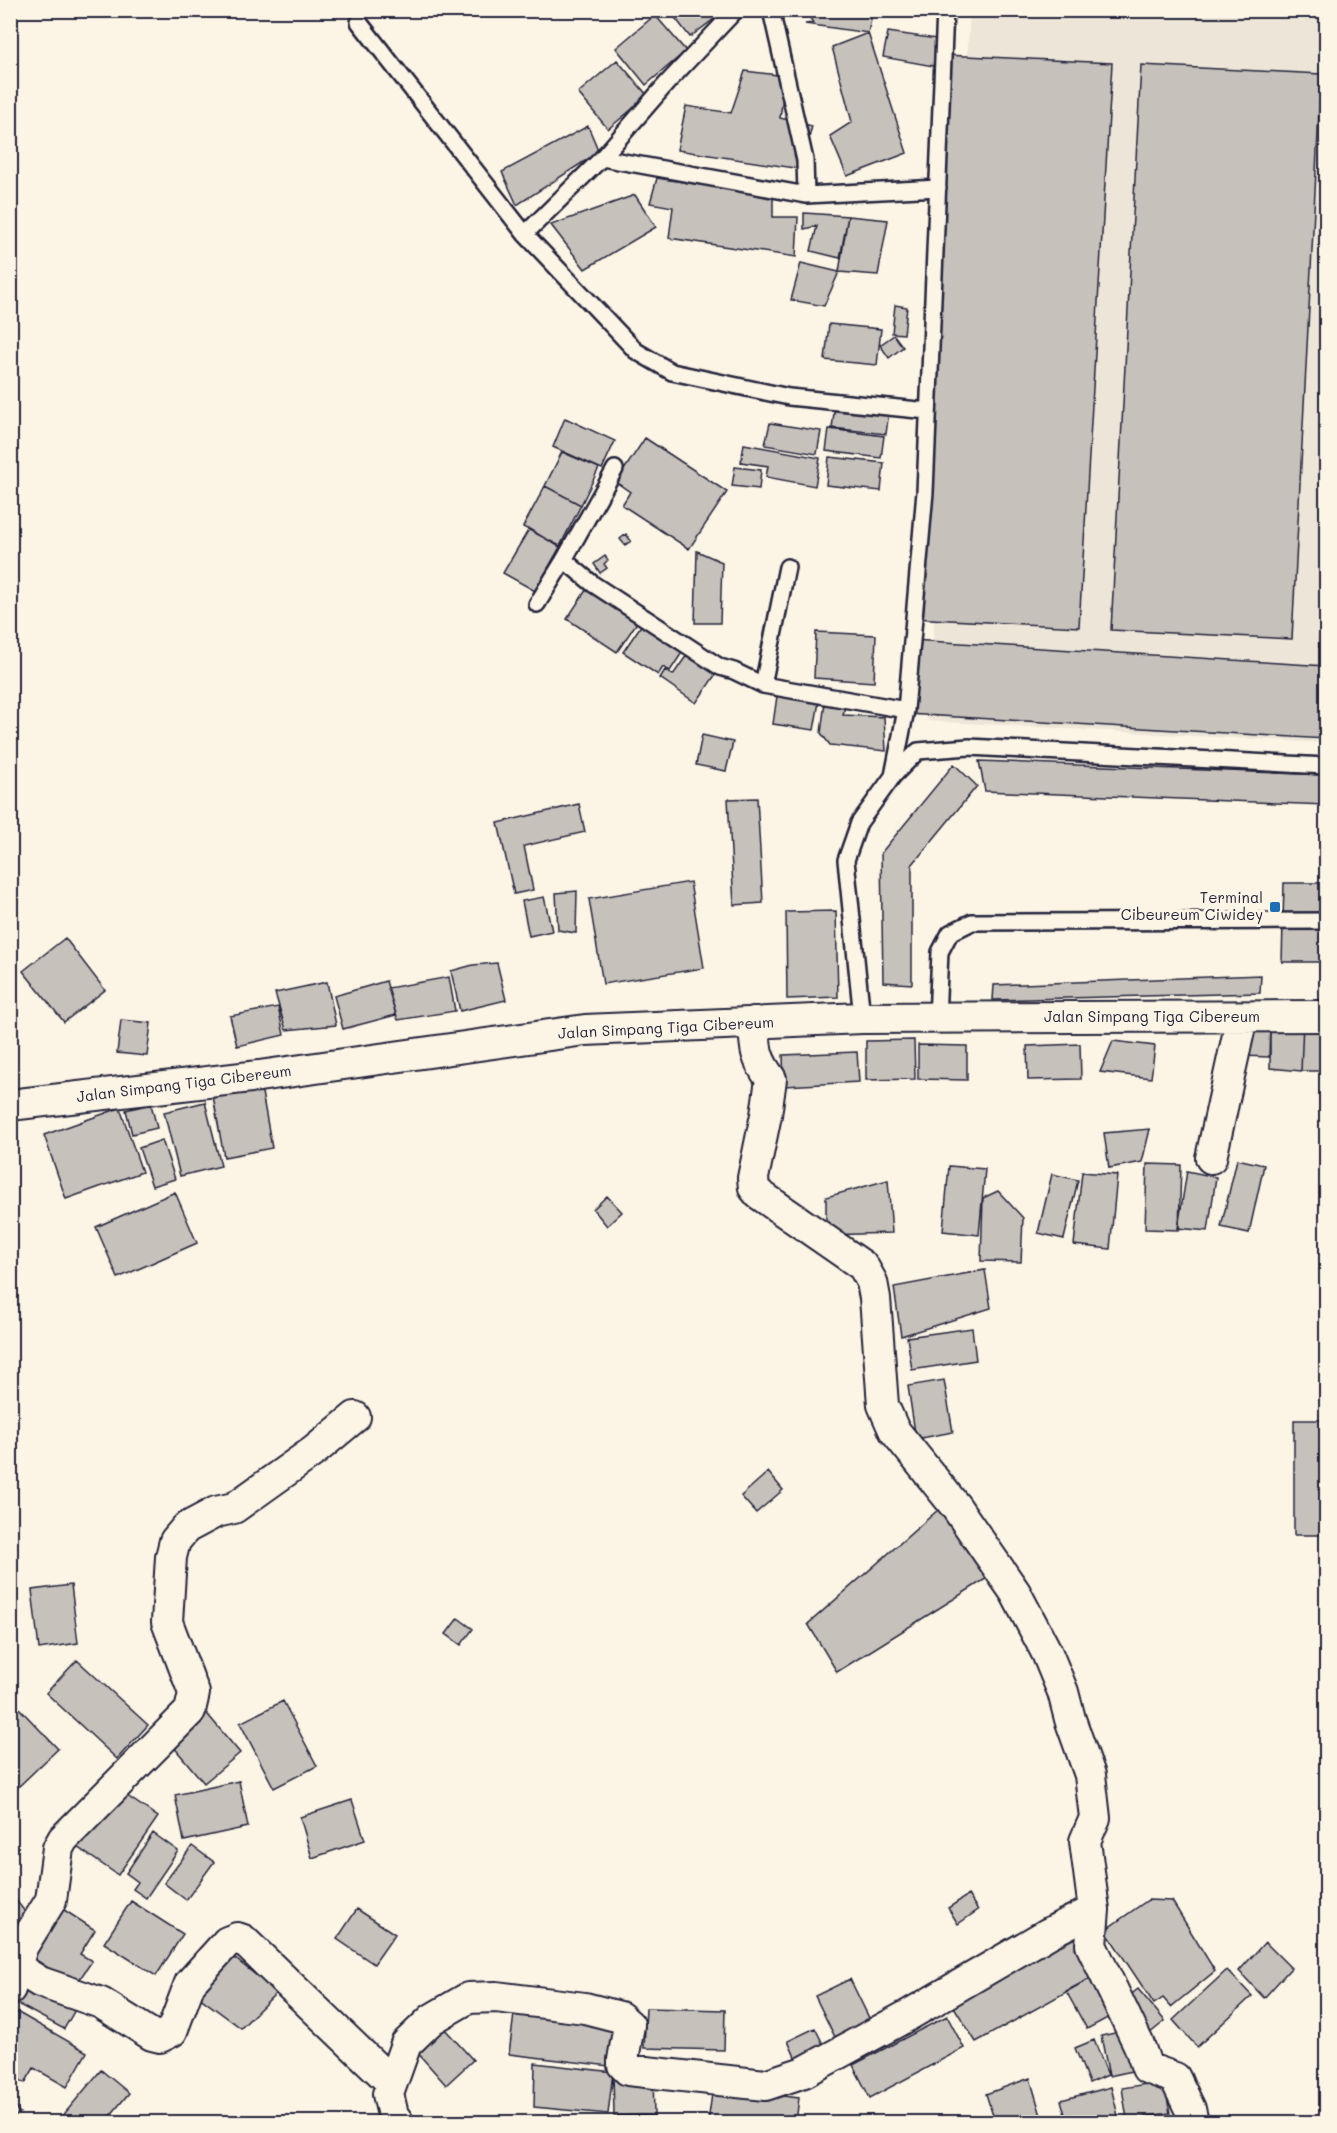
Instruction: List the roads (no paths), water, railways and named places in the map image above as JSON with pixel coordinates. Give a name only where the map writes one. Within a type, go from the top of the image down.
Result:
[{"type":"street","name":"Jalan Simpang Tiga Cibereum","points":[[10,1105],[259,1076],[585,1030],[862,1018],[1326,1016]]},
{"type":"street","points":[[1211,1158],[1242,1017]]},
{"type":"street","points":[[754,1023],[754,1043],[759,1063],[771,1079],[753,1178],[754,1188],[759,1194],[863,1266],[872,1282],[875,1298],[883,1405],[894,1430],[956,1507],[1015,1592],[1047,1653],[1063,1692],[1090,1775],[1095,1818],[1085,1841],[1094,1910],[1091,1945],[1139,2045],[1147,2068],[1175,2078],[1190,2109],[1193,2122]]},
{"type":"street","points":[[355,1417],[314,1451],[234,1508],[216,1512],[186,1528],[175,1541],[171,1557],[167,1622],[194,1693],[193,1704],[190,1711],[63,1839],[58,1848],[51,1900],[22,1947],[14,1978],[40,1982],[101,2003],[152,2035],[160,2037],[171,2031],[190,1983],[227,1942],[237,1938],[243,1940],[392,2083]]},
{"type":"street","points":[[398,2122],[393,2115],[388,2094],[406,2044],[432,2019],[468,1998],[496,1997],[585,2008],[621,2017],[629,2025],[623,2061],[623,2065],[628,2070],[765,2085],[804,2072],[907,2016],[1040,1938],[1094,1910]]},
{"type":"lane","points":[[525,234],[602,158],[667,83],[736,10]]},
{"type":"lane","points":[[771,10],[805,160],[807,195]]},
{"type":"lane","points":[[893,776],[906,710],[925,492],[945,10]]},
{"type":"lane","points":[[359,22],[525,234],[636,351],[672,372],[789,397],[928,411]]},
{"type":"lane","points":[[602,158],[807,195],[938,188]]},
{"type":"lane","points":[[537,604],[615,469]]},
{"type":"lane","points":[[564,560],[593,584],[720,667],[763,685],[906,710]]},
{"type":"lane","points":[[763,685],[786,567]]},
{"type":"lane","points":[[862,1018],[846,860],[859,823],[893,776],[918,751],[969,747],[1326,766]]},
{"type":"lane","points":[[937,1018],[940,952],[950,933],[972,922],[1326,921]]},
{"type":"place","name":"Terminal Cibeureum Ciwidey","points":[[1275,907]]}]
